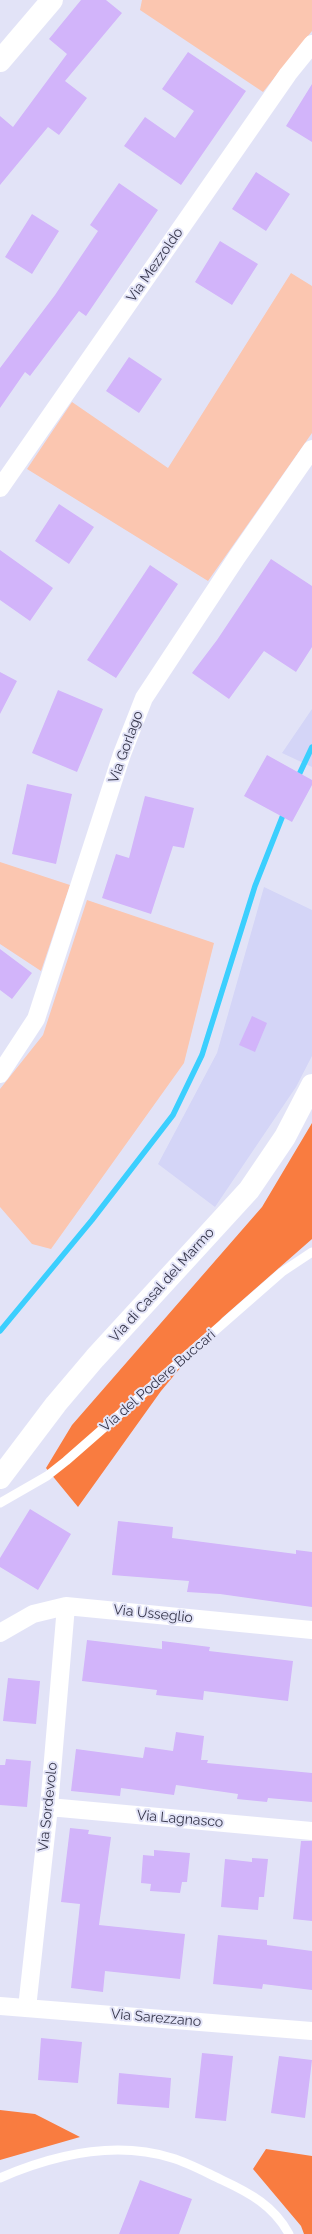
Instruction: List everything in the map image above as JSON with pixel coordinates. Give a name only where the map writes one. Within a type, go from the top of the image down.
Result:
[{"type":"main road","points":[[0,61],[52,0]]},
{"type":"main road","name":"Via di Casal del Marmo","points":[[0,1478],[56,1404],[95,1358],[249,1190],[282,1142],[312,1085]]},
{"type":"street","name":"Via Mezzoldo","points":[[0,488],[288,74],[312,44]]},
{"type":"street","name":"Via Gorlago","points":[[0,1074],[36,1019],[122,754],[144,698],[232,564],[312,449]]},
{"type":"street","name":"Via Usseglio","points":[[0,1633],[33,1614],[66,1606],[312,1630]]},
{"type":"street","name":"Via Sordevolo","points":[[27,2008],[49,1807],[66,1606]]},
{"type":"street","name":"Via Lagnasco","points":[[49,1807],[312,1831]]},
{"type":"street","name":"Via Sarezzano","points":[[0,2006],[312,2031]]},
{"type":"lane","name":"Via del Podere Buccari","points":[[0,1503],[47,1476],[66,1461],[282,1272],[312,1252]]},
{"type":"lane","points":[[0,2178],[38,2163],[78,2153],[114,2150],[154,2153],[189,2164],[249,2192],[275,2214],[289,2234]]},
{"type":"shaded area","points":[[142,0],[312,0],[312,31],[263,92],[140,10]]},
{"type":"shaded area","points":[[291,273],[312,286],[312,433],[208,581],[27,469],[72,402],[168,468]]},
{"type":"shaded area","points":[[312,709],[312,767],[282,753]]},
{"type":"shaded area","points":[[0,862],[70,885],[41,971],[0,944]]},
{"type":"shaded area","points":[[264,887],[312,910],[312,1056],[296,1087],[215,1207],[158,1164],[217,1053]]},
{"type":"shaded area","points":[[87,900],[214,943],[184,1063],[51,1249],[32,1244],[0,1207],[0,1089],[43,1035]]},
{"type":"shaded area","points":[[312,1123],[312,1239],[222,1318],[161,1391],[78,1507],[46,1468],[72,1425],[262,1207]]},
{"type":"shaded area","points":[[0,2110],[35,2114],[80,2137],[0,2160]]},
{"type":"shaded area","points":[[266,2149],[312,2156],[312,2234],[304,2234],[301,2226],[253,2169]]},
{"type":"building","points":[[81,0],[106,0],[122,13],[65,81],[87,98],[59,135],[48,127],[0,185],[0,116],[13,127],[67,54],[49,39]]},
{"type":"building","points":[[188,52],[246,91],[181,185],[124,146],[145,117],[175,138],[194,111],[162,89]]},
{"type":"building","points":[[312,84],[312,142],[286,126]]},
{"type":"building","points":[[256,172],[290,194],[266,231],[232,209]]},
{"type":"building","points":[[119,183],[158,210],[86,316],[79,311],[30,376],[25,372],[0,408],[0,368],[55,295],[98,231],[90,225]]},
{"type":"building","points":[[32,214],[59,231],[32,274],[5,257]]},
{"type":"building","points":[[220,241],[258,264],[232,305],[195,282]]},
{"type":"building","points":[[129,357],[162,379],[139,413],[106,391]]},
{"type":"building","points":[[59,504],[94,527],[69,564],[35,541]]},
{"type":"building","points":[[0,550],[53,588],[30,621],[0,600]]},
{"type":"building","points":[[271,559],[312,586],[312,647],[296,672],[264,651],[229,699],[192,673],[217,640]]},
{"type":"building","points":[[150,565],[178,584],[116,678],[87,660]]},
{"type":"building","points":[[0,672],[17,681],[0,714]]},
{"type":"building","points":[[58,690],[103,709],[77,772],[32,753]]},
{"type":"building","points":[[267,755],[312,780],[312,785],[292,822],[244,796]]},
{"type":"building","points":[[27,784],[72,794],[56,864],[12,854]]},
{"type":"building","points":[[145,796],[194,808],[184,848],[173,846],[151,914],[102,898],[116,854],[129,858]]},
{"type":"building","points":[[0,949],[32,973],[12,999],[0,990]]},
{"type":"building","points":[[252,1016],[267,1023],[255,1052],[239,1045]]},
{"type":"building","points":[[30,1509],[71,1534],[38,1590],[0,1567],[0,1558]]},
{"type":"building","points":[[118,1521],[173,1527],[172,1538],[296,1554],[296,1550],[312,1552],[312,1607],[220,1594],[187,1592],[189,1581],[112,1575]]},
{"type":"building","points":[[87,1640],[162,1649],[162,1641],[210,1647],[209,1651],[293,1661],[288,1701],[204,1691],[203,1700],[156,1695],[157,1690],[82,1681]]},
{"type":"building","points":[[8,1678],[40,1681],[36,1724],[3,1721]]},
{"type":"building","points":[[176,1732],[204,1736],[201,1760],[208,1760],[207,1763],[312,1773],[312,1802],[268,1798],[267,1802],[237,1799],[238,1794],[176,1785],[174,1795],[121,1788],[120,1796],[71,1791],[76,1749],[143,1758],[145,1747],[173,1751]]},
{"type":"building","points":[[6,1759],[31,1761],[27,1807],[0,1805],[0,1765],[5,1765]]},
{"type":"building","points":[[70,1828],[89,1830],[88,1834],[111,1837],[99,1925],[185,1934],[180,1979],[105,1971],[103,1992],[71,1988],[80,1904],[61,1902]]},
{"type":"building","points":[[301,1841],[312,1841],[312,1921],[293,1919]]},
{"type":"building","points":[[154,1850],[190,1853],[187,1882],[182,1882],[180,1893],[150,1891],[151,1884],[141,1883],[143,1855],[154,1856]]},
{"type":"building","points":[[252,1858],[268,1859],[264,1897],[259,1897],[258,1910],[221,1907],[225,1859],[252,1862]]},
{"type":"building","points":[[218,1935],[267,1940],[267,1945],[312,1951],[312,1990],[263,1984],[262,1989],[213,1984]]},
{"type":"building","points":[[41,2038],[82,2042],[78,2083],[38,2080]]},
{"type":"building","points":[[202,2053],[233,2056],[226,2121],[195,2118]]},
{"type":"building","points":[[279,2056],[312,2060],[305,2118],[271,2113]]},
{"type":"building","points":[[119,2073],[171,2078],[169,2108],[117,2104]]},
{"type":"building","points":[[140,2180],[192,2199],[179,2234],[119,2234]]},
{"type":"waterway","points":[[297,779],[312,747]]},
{"type":"waterway","points":[[0,1331],[92,1220],[173,1115],[202,1055],[255,886],[285,810]]}]
